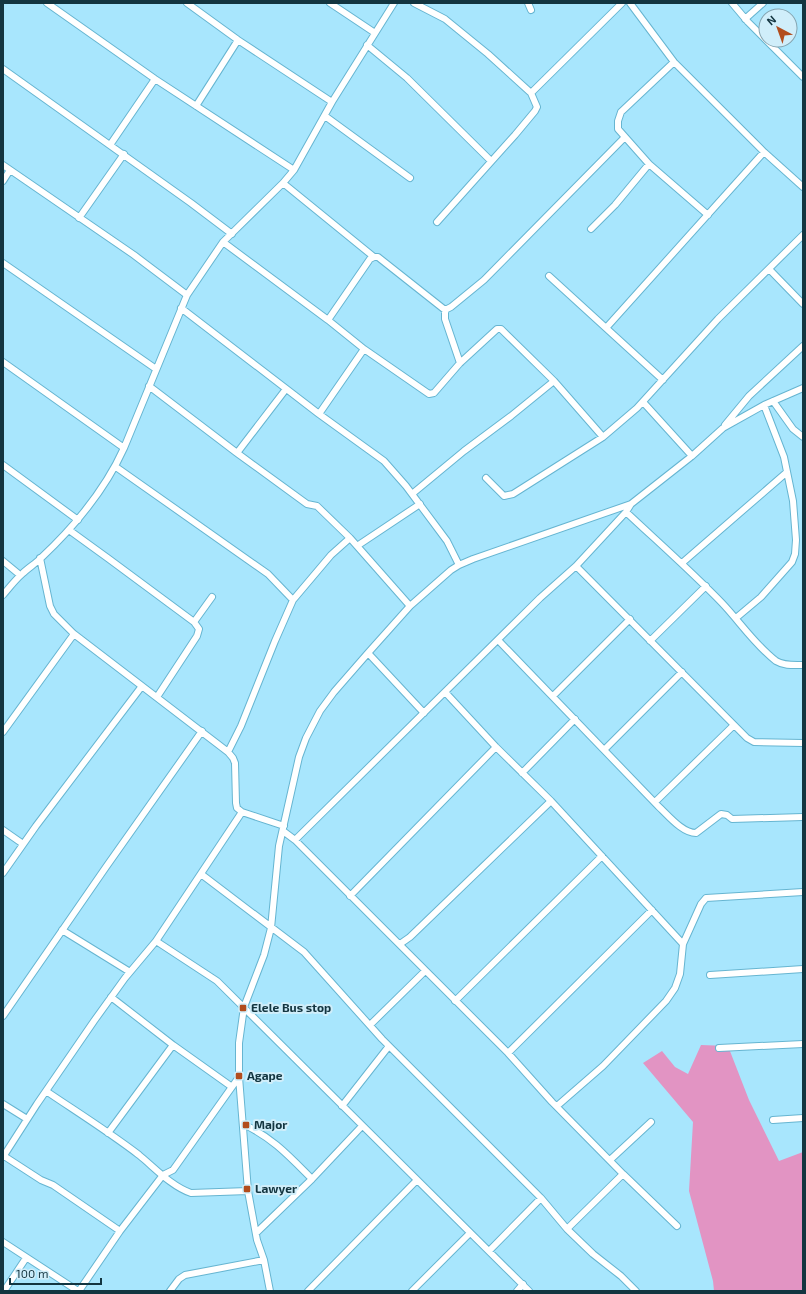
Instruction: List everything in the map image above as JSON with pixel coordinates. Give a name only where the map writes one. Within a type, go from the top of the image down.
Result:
[{"type":"street","points":[[47,3],[155,79],[294,170]]},
{"type":"street","points":[[330,3],[375,33]]},
{"type":"street","points":[[3,595],[20,575],[69,530],[103,487],[116,467],[186,295],[223,242],[283,183],[294,170],[332,102],[394,3]]},
{"type":"street","points":[[414,3],[445,19],[488,54],[531,93],[537,107],[515,135],[437,222]]},
{"type":"street","points":[[528,3],[531,10]]},
{"type":"street","points":[[531,93],[622,3]]},
{"type":"street","points":[[630,3],[674,62],[764,152],[803,187]]},
{"type":"street","points":[[732,3],[745,19],[803,77]]},
{"type":"street","points":[[745,19],[763,3]]},
{"type":"street","points":[[190,4],[238,40],[332,102]]},
{"type":"street","points":[[196,106],[238,40]]},
{"type":"street","points":[[367,45],[407,78],[491,161]]},
{"type":"street","points":[[674,62],[621,112],[618,121],[618,129],[649,164],[708,215]]},
{"type":"street","points":[[3,70],[124,154],[232,234]]},
{"type":"street","points":[[110,145],[155,79]]},
{"type":"street","points":[[325,116],[410,178]]},
{"type":"street","points":[[445,310],[451,307],[484,280],[625,137]]},
{"type":"street","points":[[606,328],[764,152]]},
{"type":"street","points":[[79,218],[124,154]]},
{"type":"street","points":[[591,229],[615,205],[649,164]]},
{"type":"street","points":[[3,165],[134,255],[186,295]]},
{"type":"street","points":[[3,181],[10,170]]},
{"type":"street","points":[[283,183],[374,257]]},
{"type":"street","points":[[486,478],[504,496],[513,494],[603,437],[643,402],[718,319],[803,235]]},
{"type":"street","points":[[223,242],[328,320],[364,349],[429,394],[434,392],[460,363],[497,329],[501,328],[554,381],[603,437]]},
{"type":"street","points":[[328,320],[370,259],[378,256],[445,310]]},
{"type":"street","points":[[3,263],[156,369]]},
{"type":"street","points":[[769,269],[803,304]]},
{"type":"street","points":[[549,276],[663,380]]},
{"type":"street","points":[[181,308],[318,414],[384,461],[420,504],[447,541],[459,565]]},
{"type":"street","points":[[445,310],[445,319],[460,363]]},
{"type":"street","points":[[270,1291],[264,1260],[257,1240],[248,1191],[239,1076],[239,1043],[244,1007],[264,955],[271,928],[278,858],[299,757],[320,710],[410,606],[443,576],[459,565],[631,504],[692,456],[723,428],[749,396],[803,346]]},
{"type":"street","points":[[318,414],[364,349]]},
{"type":"street","points":[[4,364],[124,448]]},
{"type":"street","points":[[412,494],[464,451],[511,416],[554,381]]},
{"type":"street","points":[[149,386],[307,504],[317,506],[350,538],[410,606]]},
{"type":"street","points":[[723,428],[764,405],[803,388]]},
{"type":"street","points":[[237,453],[286,389]]},
{"type":"street","points":[[773,401],[793,429],[803,437]]},
{"type":"street","points":[[643,402],[692,456]]},
{"type":"street","points":[[736,618],[761,597],[792,562],[795,554],[796,540],[793,501],[784,457],[764,405]]},
{"type":"street","points":[[3,465],[78,520]]},
{"type":"street","points":[[116,467],[268,574],[293,600]]},
{"type":"street","points":[[682,564],[787,472]]},
{"type":"street","points":[[357,546],[420,504]]},
{"type":"street","points":[[295,840],[540,598],[576,566],[626,512],[631,504]]},
{"type":"street","points":[[626,512],[706,586],[736,618],[753,639],[777,661],[782,664],[803,665]]},
{"type":"street","points":[[69,530],[194,622],[199,629],[199,632],[157,697]]},
{"type":"street","points":[[228,752],[241,726],[293,600],[331,555],[350,538]]},
{"type":"street","points":[[40,558],[50,606],[54,614],[74,634],[202,731],[228,752],[233,758],[235,763],[237,808],[242,812],[283,829],[295,840],[508,1053],[623,1174],[677,1226]]},
{"type":"street","points":[[3,561],[20,575]]},
{"type":"street","points":[[576,566],[747,738],[754,742],[803,743]]},
{"type":"street","points":[[650,641],[706,586]]},
{"type":"street","points":[[194,622],[212,597]]},
{"type":"street","points":[[553,696],[630,619]]},
{"type":"street","points":[[3,732],[74,634]]},
{"type":"street","points":[[498,640],[679,825],[693,833],[700,830],[721,814],[727,815],[732,819],[803,817]]},
{"type":"street","points":[[368,653],[424,713]]},
{"type":"street","points":[[604,750],[682,672]]},
{"type":"street","points":[[3,873],[23,844],[142,686]]},
{"type":"street","points":[[445,692],[602,856],[683,944]]},
{"type":"street","points":[[522,773],[575,719]]},
{"type":"street","points":[[655,802],[734,725]]},
{"type":"street","points":[[3,1016],[202,731]]},
{"type":"street","points":[[350,896],[496,747]]},
{"type":"street","points":[[400,944],[410,937],[550,801]]},
{"type":"street","points":[[120,1231],[53,1185],[41,1180],[3,1157],[46,1091],[112,997],[130,972],[156,941],[242,812]]},
{"type":"street","points":[[3,830],[23,844]]},
{"type":"street","points":[[455,1001],[602,856]]},
{"type":"street","points":[[201,874],[304,952],[389,1046],[541,1198],[567,1229],[593,1254],[621,1276],[636,1291]]},
{"type":"street","points":[[557,1106],[603,1066],[666,1001],[680,974],[683,944],[706,898],[803,892]]},
{"type":"street","points":[[508,1053],[652,910]]},
{"type":"street","points":[[62,930],[130,972]]},
{"type":"street","points":[[406,951],[410,937]]},
{"type":"street","points":[[156,941],[217,981],[529,1291]]},
{"type":"street","points":[[710,975],[803,969]]},
{"type":"street","points":[[370,1025],[425,971]]},
{"type":"street","points":[[112,997],[172,1045],[232,1087]]},
{"type":"street","points":[[720,1048],[803,1044]]},
{"type":"street","points":[[108,1133],[172,1045]]},
{"type":"street","points":[[342,1106],[389,1046]]},
{"type":"street","points":[[3,1242],[78,1291],[162,1175],[173,1170],[239,1076]]},
{"type":"street","points":[[46,1091],[140,1156],[162,1175],[185,1191],[191,1193],[248,1191]]},
{"type":"street","points":[[3,1104],[27,1119]]},
{"type":"street","points":[[773,1120],[803,1118]]},
{"type":"street","points":[[610,1160],[651,1122]]},
{"type":"street","points":[[243,1124],[273,1141],[312,1178]]},
{"type":"street","points":[[256,1233],[362,1126]]},
{"type":"street","points":[[567,1229],[623,1174]]},
{"type":"street","points":[[308,1291],[417,1180]]},
{"type":"street","points":[[489,1251],[541,1198]]},
{"type":"street","points":[[412,1291],[470,1233]]},
{"type":"street","points":[[4,1291],[26,1258]]},
{"type":"street","points":[[170,1291],[179,1279],[185,1275],[264,1260]]},
{"type":"street","points":[[517,1291],[523,1284]]},
{"type":"shaded area","points":[[701,1045],[728,1046],[749,1100],[779,1161],[803,1152],[803,1291],[714,1291],[713,1281],[689,1191],[693,1122],[643,1063],[662,1051],[675,1067],[688,1074]]},
{"type":"place","name":"Elele Bus stop","points":[[243,1008]]},
{"type":"place","name":"Agape","points":[[239,1076]]},
{"type":"place","name":"Major","points":[[246,1125]]},
{"type":"place","name":"Lawyer","points":[[247,1189]]}]
